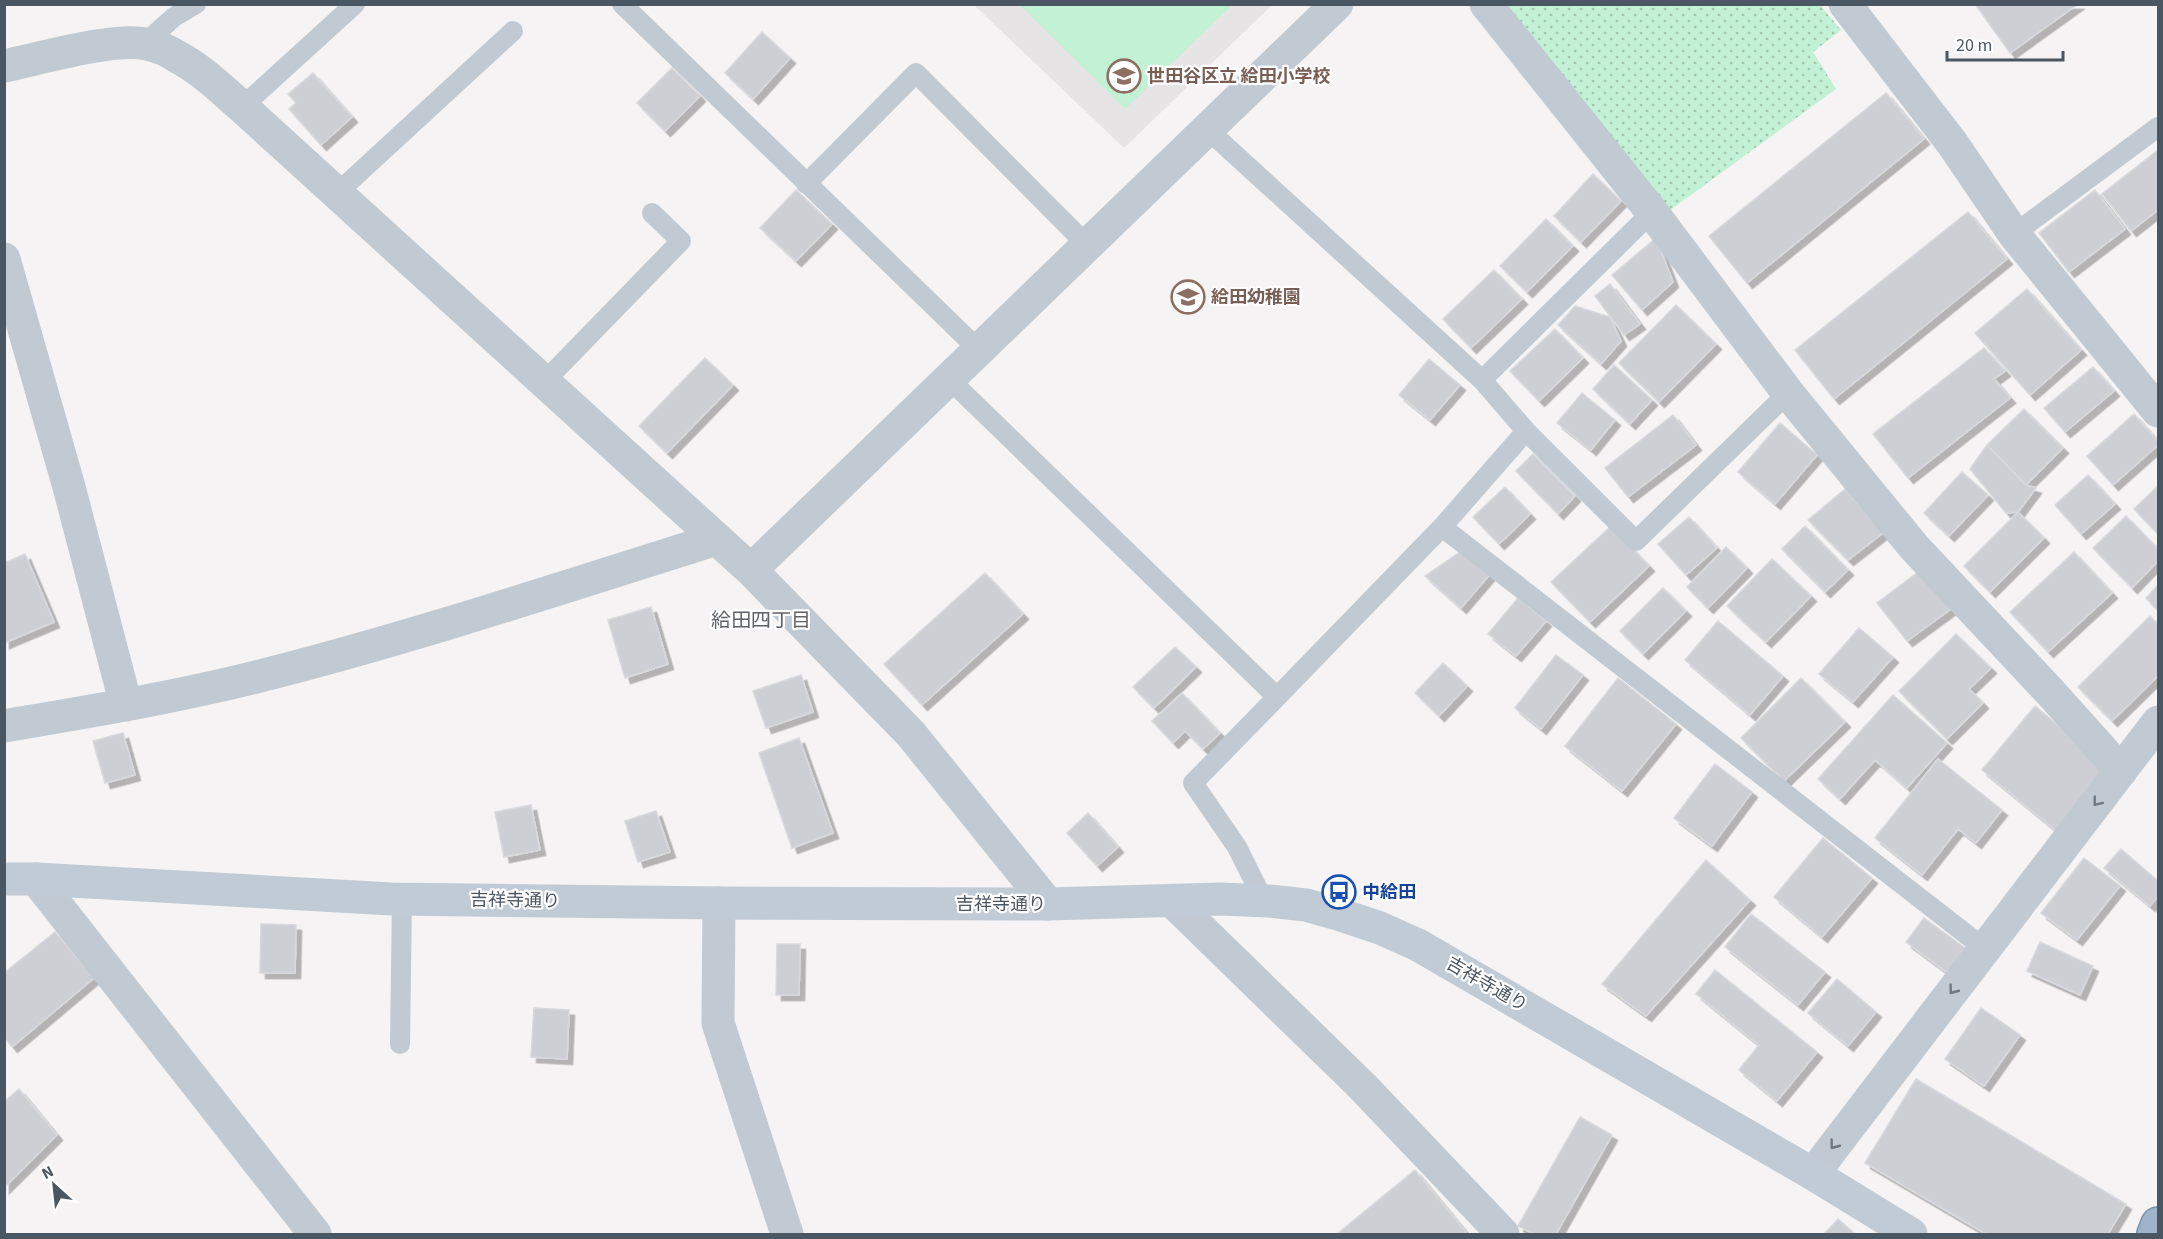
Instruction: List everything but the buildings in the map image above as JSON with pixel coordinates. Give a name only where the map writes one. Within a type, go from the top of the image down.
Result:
[{"type":"highway","points":[[2154,1234],[2158,1224]]},
{"type":"main road","name":"吉祥寺通り","points":[[20,879],[402,898],[719,903],[1048,904],[1220,899],[1306,905],[1380,928],[1419,945],[1813,1174],[1911,1234]]},
{"type":"street","points":[[751,570],[1337,4]]},
{"type":"street","points":[[1486,4],[1652,212],[1788,393],[1914,547],[2121,771]]},
{"type":"street","points":[[1845,4],[1952,143],[2014,234],[2158,411]]},
{"type":"street","points":[[4,66],[121,43],[145,43],[177,56],[200,71],[751,570],[911,734],[1048,904]]},
{"type":"street","points":[[4,259],[69,487],[126,705]]},
{"type":"street","points":[[4,726],[126,705],[263,675],[422,631],[717,539]]},
{"type":"street","points":[[1813,1174],[2158,722]]},
{"type":"street","points":[[20,879],[315,1234]]},
{"type":"street","points":[[1172,901],[1362,1086],[1501,1234]]},
{"type":"street","points":[[719,903],[718,1023],[787,1234]]},
{"type":"lane","points":[[145,43],[174,17],[196,4]]},
{"type":"lane","points":[[242,107],[355,4]]},
{"type":"lane","points":[[622,4],[979,350]]},
{"type":"lane","points":[[336,194],[513,31]]},
{"type":"lane","points":[[806,184],[916,73],[1087,245]]},
{"type":"lane","points":[[2014,234],[2158,127]]},
{"type":"lane","points":[[1208,129],[1482,380],[1526,431],[1636,541],[1788,393]]},
{"type":"lane","points":[[1482,380],[1652,212]]},
{"type":"lane","points":[[543,383],[681,241],[652,213]]},
{"type":"lane","points":[[950,380],[1277,698]]},
{"type":"lane","points":[[1264,901],[1237,847],[1193,783],[1442,527],[1526,431]]},
{"type":"lane","points":[[1442,527],[1984,948]]},
{"type":"lane","points":[[400,1044],[402,898]]},
{"type":"shaded area","name":"世田谷区立 給田小学校","points":[[974,5],[1272,5],[1124,148]]},
{"type":"green space","points":[[1020,5],[1232,5],[1125,109]]},
{"type":"green space","points":[[1508,5],[1820,5],[1841,30],[1813,52],[1836,89],[1669,211]]},
{"type":"place","name":"世田谷区立 給田小学校","points":[[1124,76]]},
{"type":"place","name":"給田幼稚園","points":[[1188,297]]},
{"type":"place","name":"中給田","points":[[1339,892]]},
{"type":"district","name":"給田四丁目","points":[[761,620]]}]
